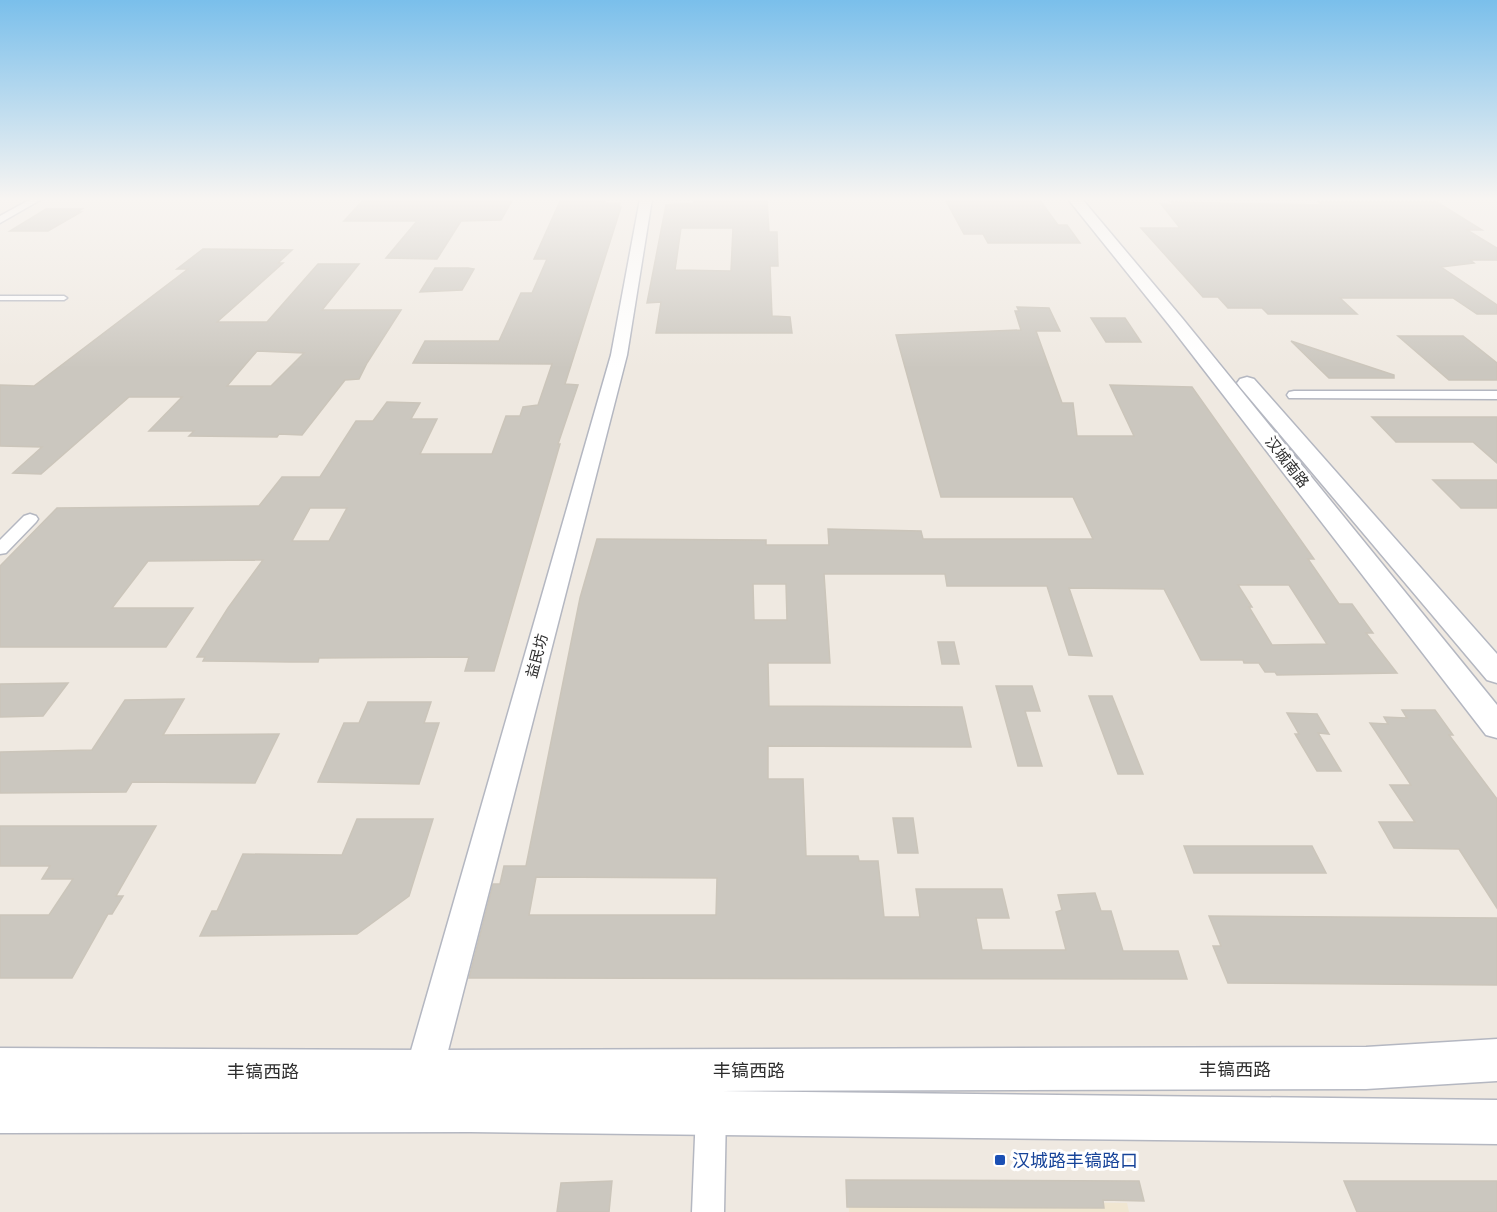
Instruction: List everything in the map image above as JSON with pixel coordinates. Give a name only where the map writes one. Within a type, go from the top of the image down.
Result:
[{"type":"main road","name":"汉城南路","points":[[1121,256],[1497,727]]},
{"type":"main road","name":"汉城南路","points":[[1137,256],[1497,673]]},
{"type":"main road","name":"丰镐西路","points":[[0,1111],[419,1090],[1366,1068],[1497,1060]]},
{"type":"main road","name":"丰镐西路","points":[[0,1070],[419,1090],[711,1112],[1497,1122]]},
{"type":"street","name":"益民坊","points":[[419,1090],[619,355],[636,256]]},
{"type":"street","points":[[1294,395],[1497,395]]},
{"type":"street","points":[[0,549],[30,519]]},
{"type":"street","points":[[708,1212],[711,1112]]},
{"type":"lane","points":[[0,298],[64,298]]},
{"type":"shaded area","points":[[848,1199],[1127,1203],[1129,1212],[849,1212]]},
{"type":"building","points":[[194,256],[286,256],[278,263],[283,263],[217,322],[267,322],[318,264],[359,264],[322,310],[401,310],[359,379],[345,380],[302,435],[189,436],[194,431],[149,431],[182,397],[129,397],[41,474],[13,473],[42,447],[0,446],[0,385],[34,386],[188,269],[177,269]],"holes":[[[257,351],[304,353],[271,386],[227,386]]]},
{"type":"building","points":[[388,256],[439,256],[437,259],[386,258]]},
{"type":"building","points":[[536,256],[606,256],[565,384],[578,385],[558,444],[560,444],[494,671],[465,671],[469,657],[319,658],[318,662],[203,661],[205,657],[197,657],[228,608],[263,560],[148,561],[112,608],[193,608],[166,647],[0,647],[0,566],[57,508],[259,506],[282,477],[320,477],[356,421],[373,421],[387,402],[420,403],[411,419],[437,419],[420,454],[492,454],[506,416],[520,416],[523,407],[538,405],[552,364],[413,363],[425,341],[499,341],[521,293],[532,293],[547,259],[534,259]],"holes":[[[310,508],[347,508],[329,541],[292,541]]]},
{"type":"building","points":[[656,256],[677,256],[675,270],[731,271],[732,256],[778,256],[778,266],[770,266],[772,316],[790,317],[792,333],[656,333],[661,302],[647,303]]},
{"type":"building","points":[[1166,256],[1497,256],[1497,260],[1470,260],[1474,263],[1441,267],[1497,305],[1497,314],[1477,314],[1453,298],[1340,298],[1357,314],[1268,314],[1262,308],[1228,308],[1218,297],[1203,297]]},
{"type":"building","points":[[435,268],[474,269],[462,290],[420,292]]},
{"type":"building","points":[[1017,307],[1049,308],[1060,331],[1036,331],[1062,403],[1073,403],[1077,436],[1134,436],[1110,385],[1192,387],[1314,559],[1308,559],[1339,604],[1352,604],[1373,633],[1366,633],[1397,673],[1277,675],[1275,672],[1265,672],[1259,663],[1244,663],[1243,660],[1201,660],[1164,589],[1069,588],[1092,656],[1069,655],[1047,586],[947,586],[945,574],[824,574],[830,663],[768,663],[769,706],[962,707],[971,747],[768,746],[768,779],[803,779],[806,856],[858,856],[859,861],[878,861],[884,917],[920,917],[916,889],[1002,889],[1009,918],[976,918],[982,950],[1066,950],[1056,912],[1062,910],[1058,895],[1095,893],[1101,911],[1111,911],[1123,951],[1178,951],[1187,979],[469,978],[493,884],[500,884],[504,866],[526,866],[580,598],[597,539],[766,540],[766,545],[829,545],[828,529],[921,531],[923,539],[1093,539],[1073,497],[941,497],[896,335],[1021,330],[1015,311],[1019,311]],"holes":[[[753,584],[786,584],[787,620],[754,620]],[[1238,585],[1289,585],[1327,644],[1272,645],[1249,607],[1252,607]],[[536,877],[717,878],[716,915],[529,915]]]},
{"type":"building","points":[[1091,318],[1125,318],[1141,342],[1106,342]]},
{"type":"building","points":[[1398,336],[1463,336],[1497,363],[1497,380],[1449,380]]},
{"type":"building","points":[[1291,341],[1394,375],[1394,378],[1329,378]]},
{"type":"building","points":[[1372,417],[1497,417],[1497,463],[1473,442],[1396,442]]},
{"type":"building","points":[[1433,480],[1497,480],[1497,508],[1461,508]]},
{"type":"building","points":[[938,642],[954,642],[959,664],[942,664]]},
{"type":"building","points":[[68,683],[43,716],[0,717],[0,684]]},
{"type":"building","points":[[996,686],[1032,686],[1040,711],[1025,711],[1042,766],[1018,766]]},
{"type":"building","points":[[1089,696],[1112,696],[1143,774],[1118,774]]},
{"type":"building","points":[[184,699],[163,735],[279,734],[255,783],[132,782],[126,792],[0,793],[0,752],[92,750],[125,700]]},
{"type":"building","points":[[368,702],[431,702],[424,723],[439,723],[419,784],[318,782],[344,723],[359,723]]},
{"type":"building","points":[[1402,710],[1435,710],[1453,735],[1449,735],[1497,799],[1497,908],[1459,849],[1394,848],[1379,822],[1415,822],[1390,785],[1411,785],[1370,723],[1388,724],[1384,717],[1407,718]]},
{"type":"building","points":[[1287,713],[1317,714],[1329,734],[1318,733],[1341,771],[1317,771],[1295,734],[1299,734]]},
{"type":"building","points":[[893,818],[913,818],[918,853],[898,853]]},
{"type":"building","points":[[357,819],[433,819],[409,896],[357,934],[200,936],[212,911],[217,911],[243,854],[342,855]]},
{"type":"building","points":[[0,826],[156,826],[116,896],[123,896],[112,914],[108,914],[72,978],[0,978],[0,915],[49,915],[73,879],[42,879],[50,866],[0,866]]},
{"type":"building","points":[[1184,846],[1312,846],[1326,873],[1194,873]]},
{"type":"building","points":[[1209,916],[1497,918],[1497,985],[1228,983],[1213,946],[1221,946]]},
{"type":"building","points":[[846,1180],[1139,1181],[1144,1201],[1103,1200],[1104,1208],[847,1207]]},
{"type":"building","points":[[612,1181],[609,1212],[557,1212],[561,1183]]},
{"type":"building","points":[[1344,1181],[1497,1181],[1497,1212],[1357,1212]]},
{"type":"place","name":"汉城路丰镐路口","points":[[1000,1160]]}]
